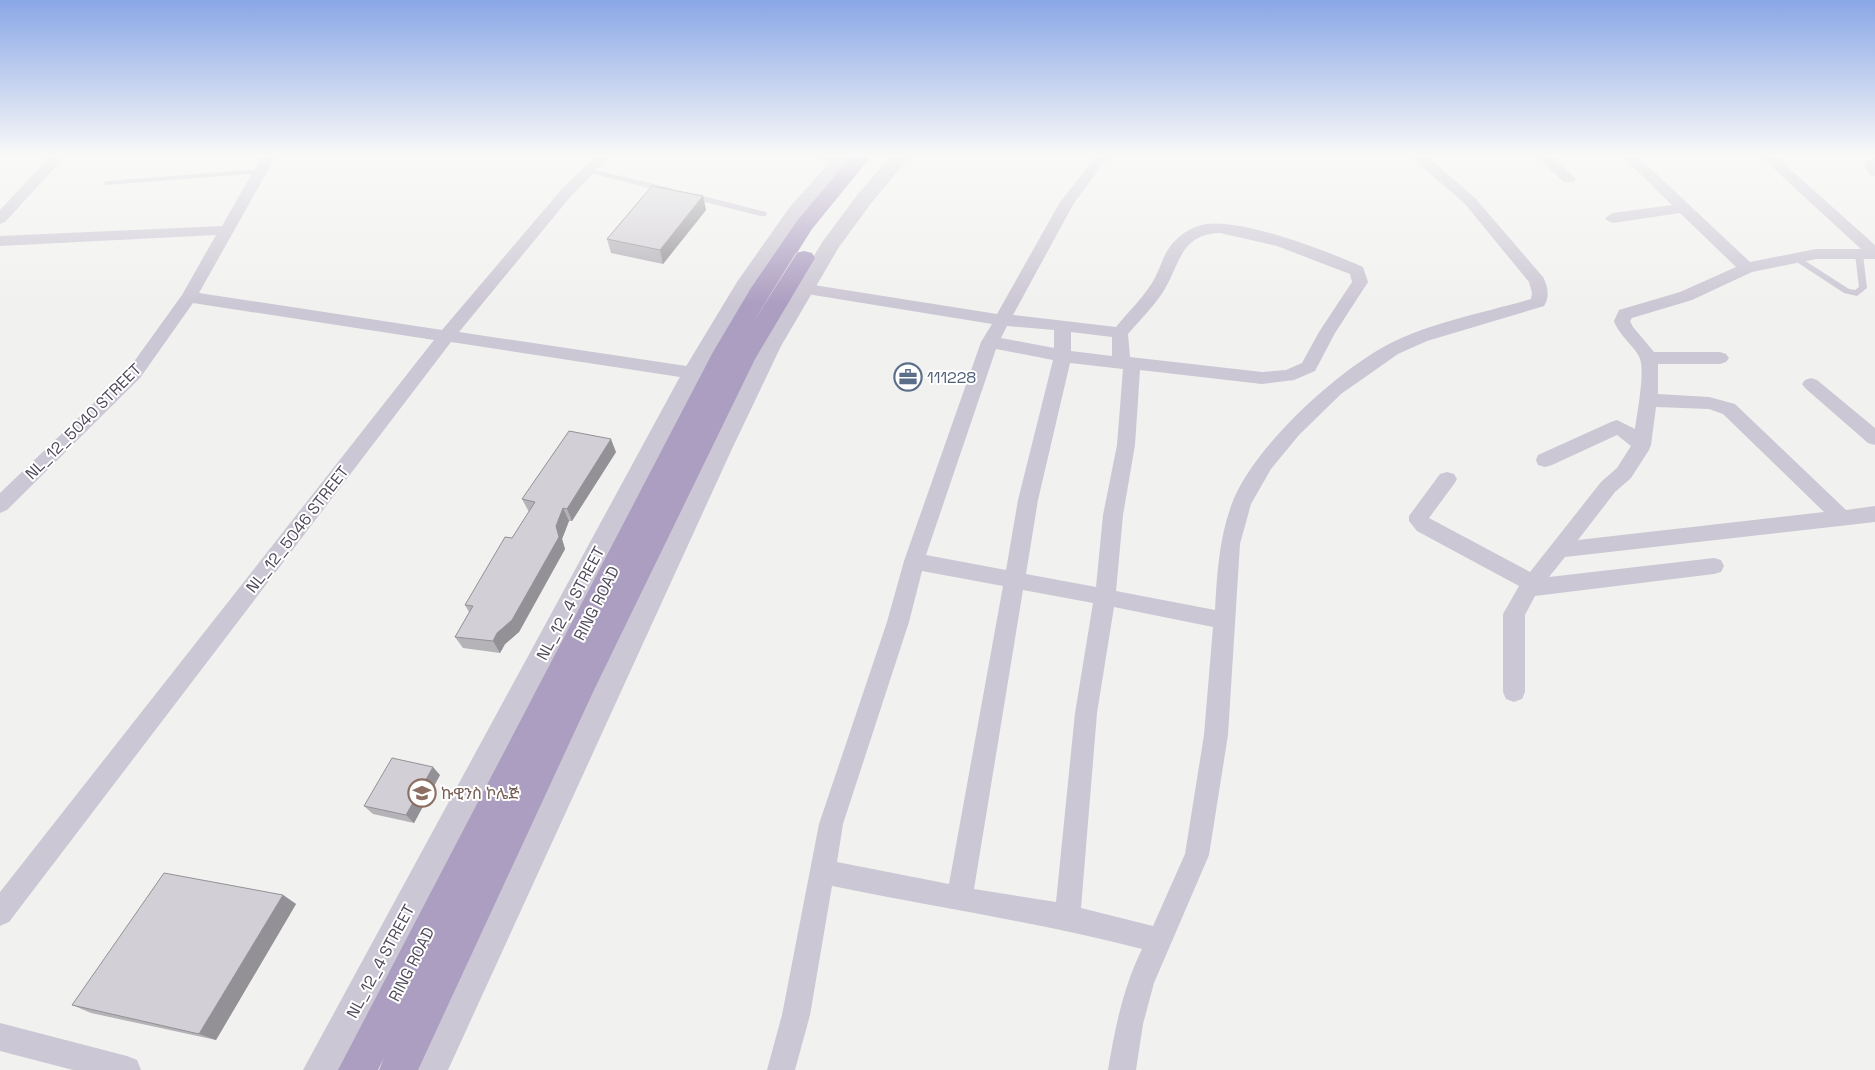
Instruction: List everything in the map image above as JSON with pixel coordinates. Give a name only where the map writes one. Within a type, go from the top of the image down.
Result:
[{"type":"highway","name":"RING ROAD","points":[[357,1070],[725,352],[762,288],[818,204]]},
{"type":"highway","name":"RING ROAD","points":[[398,1070],[581,684],[743,359],[816,240],[844,204]]},
{"type":"street","points":[[0,220],[14,204]]},
{"type":"street","name":"NL_12_5040 STREET","points":[[0,505],[134,374],[189,297],[242,204]]},
{"type":"street","name":"NL_12_5046 STREET","points":[[0,913],[448,334],[557,204]]},
{"type":"street","name":"NL_12_4 STREET","points":[[321,1070],[693,373],[748,282],[796,212],[804,204]]},
{"type":"street","points":[[429,1070],[739,408],[801,288],[861,204]]},
{"type":"street","points":[[781,1070],[796,1015],[831,824],[898,622],[914,561],[990,342],[1066,204]]},
{"type":"street","points":[[1122,1070],[1129,1024],[1141,980],[1197,855],[1216,735],[1226,621],[1230,544],[1242,504],[1264,464],[1292,430],[1335,390],[1392,350],[1421,337],[1538,302],[1540,293],[1537,281],[1471,204]]},
{"type":"street","points":[[1681,204],[1747,268]]},
{"type":"street","points":[[1817,204],[1870,254]]},
{"type":"street","points":[[1613,218],[1685,208]]},
{"type":"street","points":[[990,342],[1063,356],[1262,378],[1288,376],[1309,367],[1327,332],[1360,282],[1357,271],[1336,260],[1240,232],[1219,228],[1204,229],[1180,244],[1169,259],[1158,287],[1120,333]]},
{"type":"street","points":[[0,241],[227,230]]},
{"type":"street","points":[[1514,692],[1514,614],[1531,585],[1608,487],[1624,473],[1642,445],[1648,400],[1649,358],[1625,329],[1622,321],[1625,314],[1686,296],[1747,268],[1793,256],[1870,254]]},
{"type":"street","points":[[801,288],[1002,320],[1062,325],[1120,333]]},
{"type":"street","points":[[189,297],[448,334],[693,373]]},
{"type":"street","points":[[959,899],[1028,500],[1063,356],[1062,325]]},
{"type":"street","points":[[1067,917],[1086,713],[1105,597],[1113,515],[1126,446],[1126,362],[1120,333]]},
{"type":"street","points":[[1649,358],[1720,358]]},
{"type":"street","points":[[1811,384],[1875,438]]},
{"type":"street","points":[[1648,400],[1709,403],[1729,409],[1841,517]]},
{"type":"street","points":[[1545,460],[1617,427],[1642,445]]},
{"type":"street","points":[[1447,479],[1420,516],[1419,521],[1424,526],[1531,585],[1714,566]]},
{"type":"street","points":[[1558,550],[1875,514]]},
{"type":"street","points":[[914,561],[1226,621]]},
{"type":"street","points":[[822,871],[959,899],[1067,917],[1160,941]]},
{"type":"street","points":[[0,1037],[127,1070]]},
{"type":"lane","points":[[724,204],[763,214]]},
{"type":"lane","points":[[1793,256],[1847,291],[1857,293],[1863,288],[1870,254]]},
{"type":"building","points":[[637,204],[697,204],[660,250],[607,239]]},
{"type":"building","points":[[569,431],[611,439],[567,509],[563,508],[556,526],[559,537],[512,620],[497,633],[493,641],[455,637],[473,606],[465,605],[505,537],[512,538],[535,502],[522,499]]},
{"type":"building","points":[[392,758],[433,767],[406,815],[364,806]]},
{"type":"building","points":[[164,873],[283,895],[199,1034],[72,1005]]},
{"type":"place","name":"111228","points":[[908,377]]},
{"type":"place","name":"ኩዊንስ ኮሌጅ","points":[[422,793]]}]
